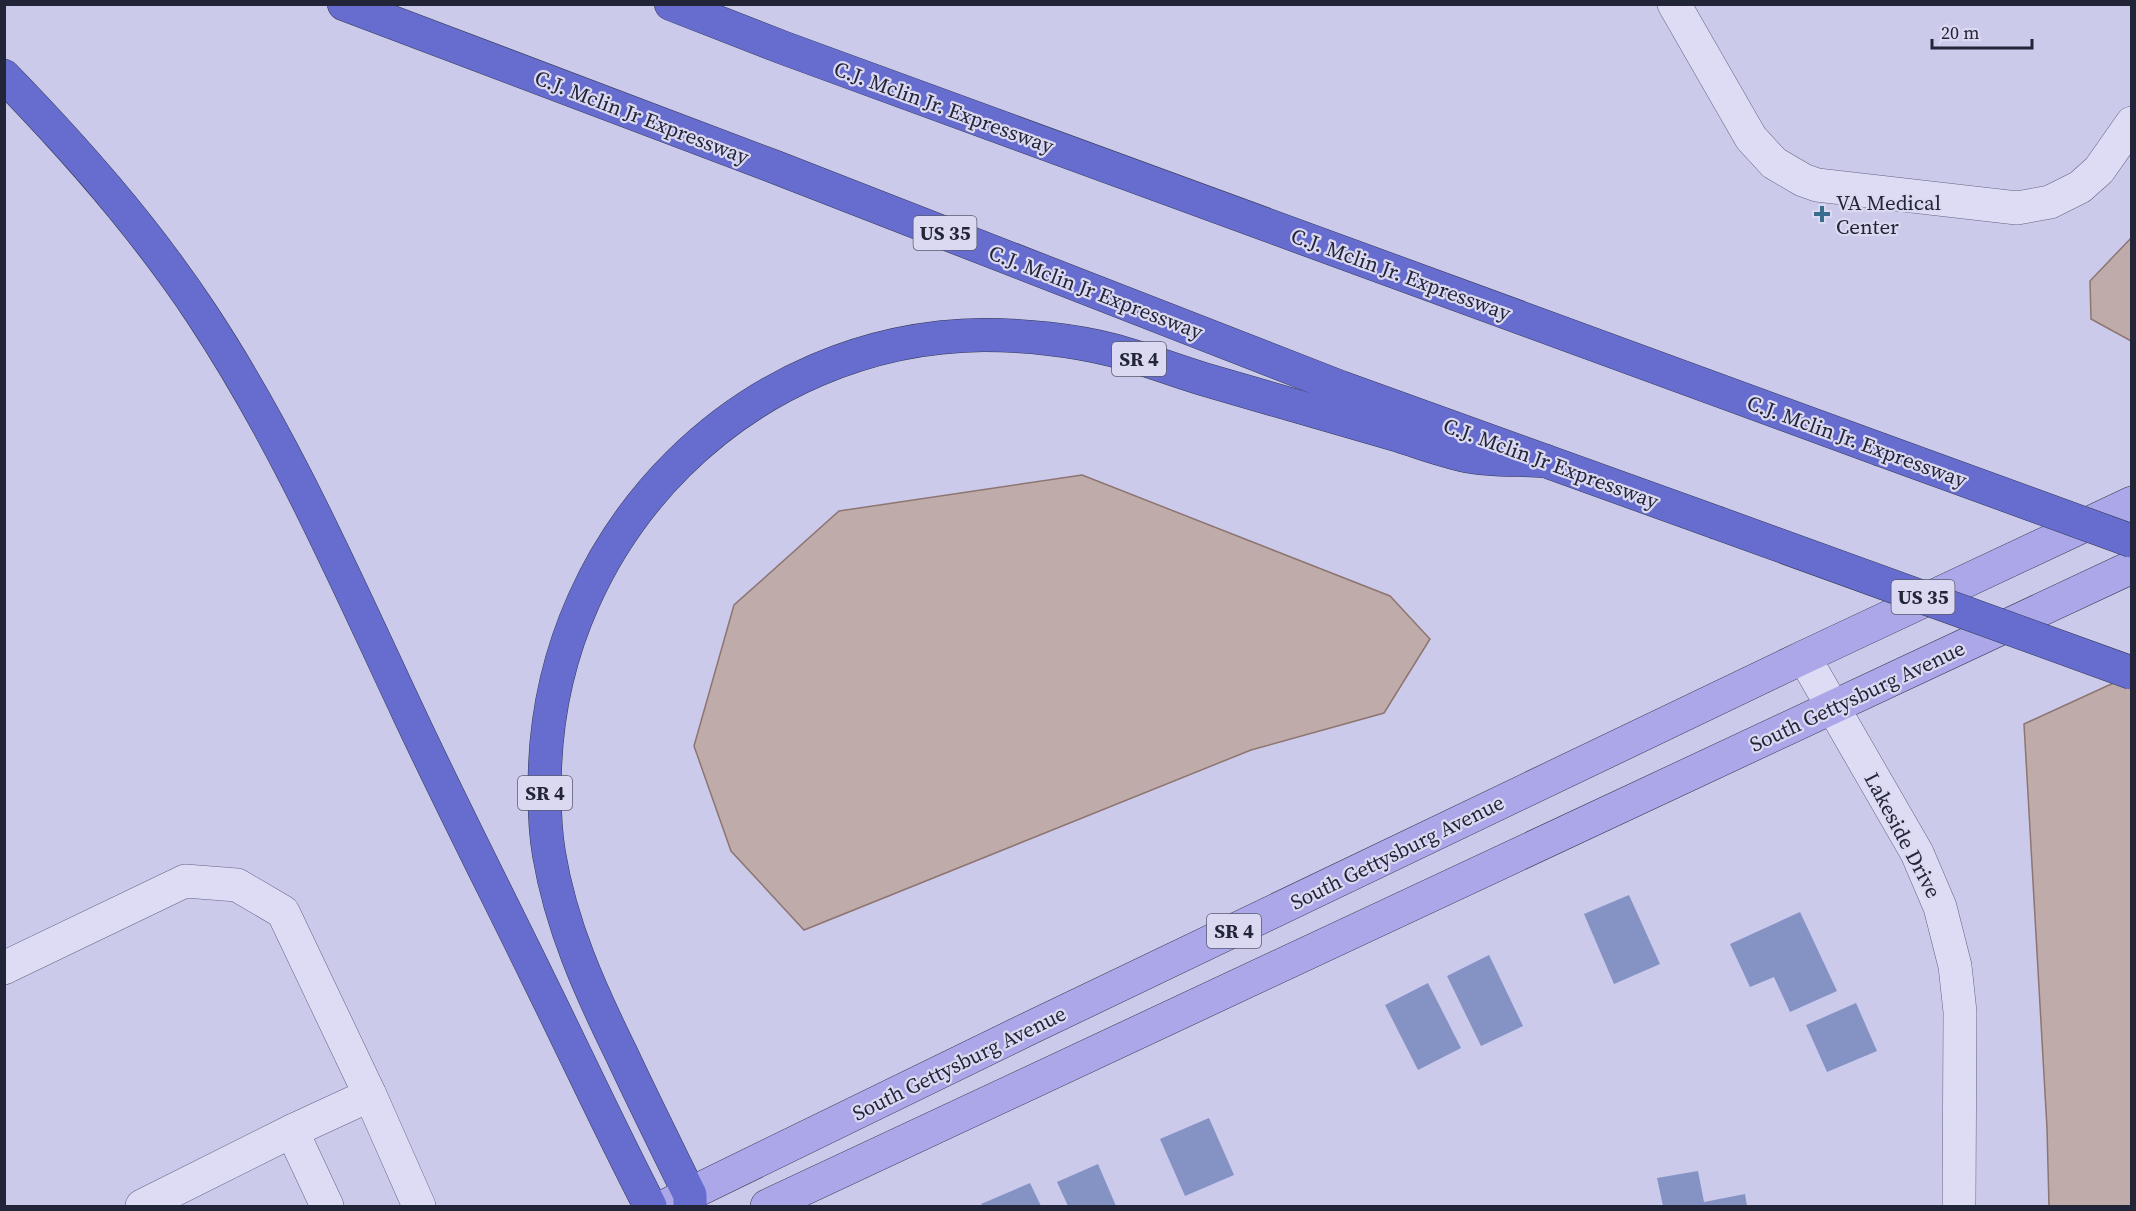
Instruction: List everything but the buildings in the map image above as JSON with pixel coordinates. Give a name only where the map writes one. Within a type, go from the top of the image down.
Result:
[{"type":"highway","name":"C.J. Mclin Jr Expressway","points":[[344,4],[786,171],[1340,387],[2132,673]]},
{"type":"highway","name":"C.J. Mclin Jr. Expressway","points":[[671,4],[796,52],[2132,541]]},
{"type":"highway","points":[[4,76],[110,191],[158,252],[236,367],[299,483],[454,809],[650,1206]]},
{"type":"highway","name":"SR 4","points":[[682,1203],[578,962],[555,887],[544,810],[546,733],[555,685],[574,620],[595,574],[621,531],[660,482],[696,447],[736,413],[754,402],[780,387],[842,361],[891,347],[941,338],[985,335],[1051,340],[1111,350],[1469,456],[1545,461]]},
{"type":"main road","name":"South Gettysburg Avenue","points":[[682,1203],[1041,1023],[1804,657],[2132,503]]},
{"type":"main road","name":"South Gettysburg Avenue","points":[[767,1206],[2132,567]]},
{"type":"street","points":[[1674,4],[1751,138],[1774,163],[1803,180],[1817,185],[2017,208],[2050,202],[2080,187],[2099,170],[2132,123]]},
{"type":"street","name":"Lakeside Drive","points":[[1804,657],[1917,853],[1940,907],[1955,966],[1960,1012],[1959,1206]]},
{"type":"street","points":[[4,968],[185,881],[237,885],[283,912],[370,1095],[419,1206]]},
{"type":"street","points":[[142,1206],[370,1095]]},
{"type":"street","points":[[292,1131],[327,1206]]},
{"type":"shaded area","points":[[2131,238],[2131,341],[2091,319],[2090,281]]},
{"type":"shaded area","points":[[1082,475],[1390,596],[1430,639],[1384,713],[1251,750],[804,930],[731,851],[694,746],[734,605],[839,511]]},
{"type":"shaded area","points":[[2131,675],[2131,1206],[2049,1206],[2047,1128],[2024,724]]},
{"type":"place","name":"VA Medical Center","points":[[1822,214]]}]
